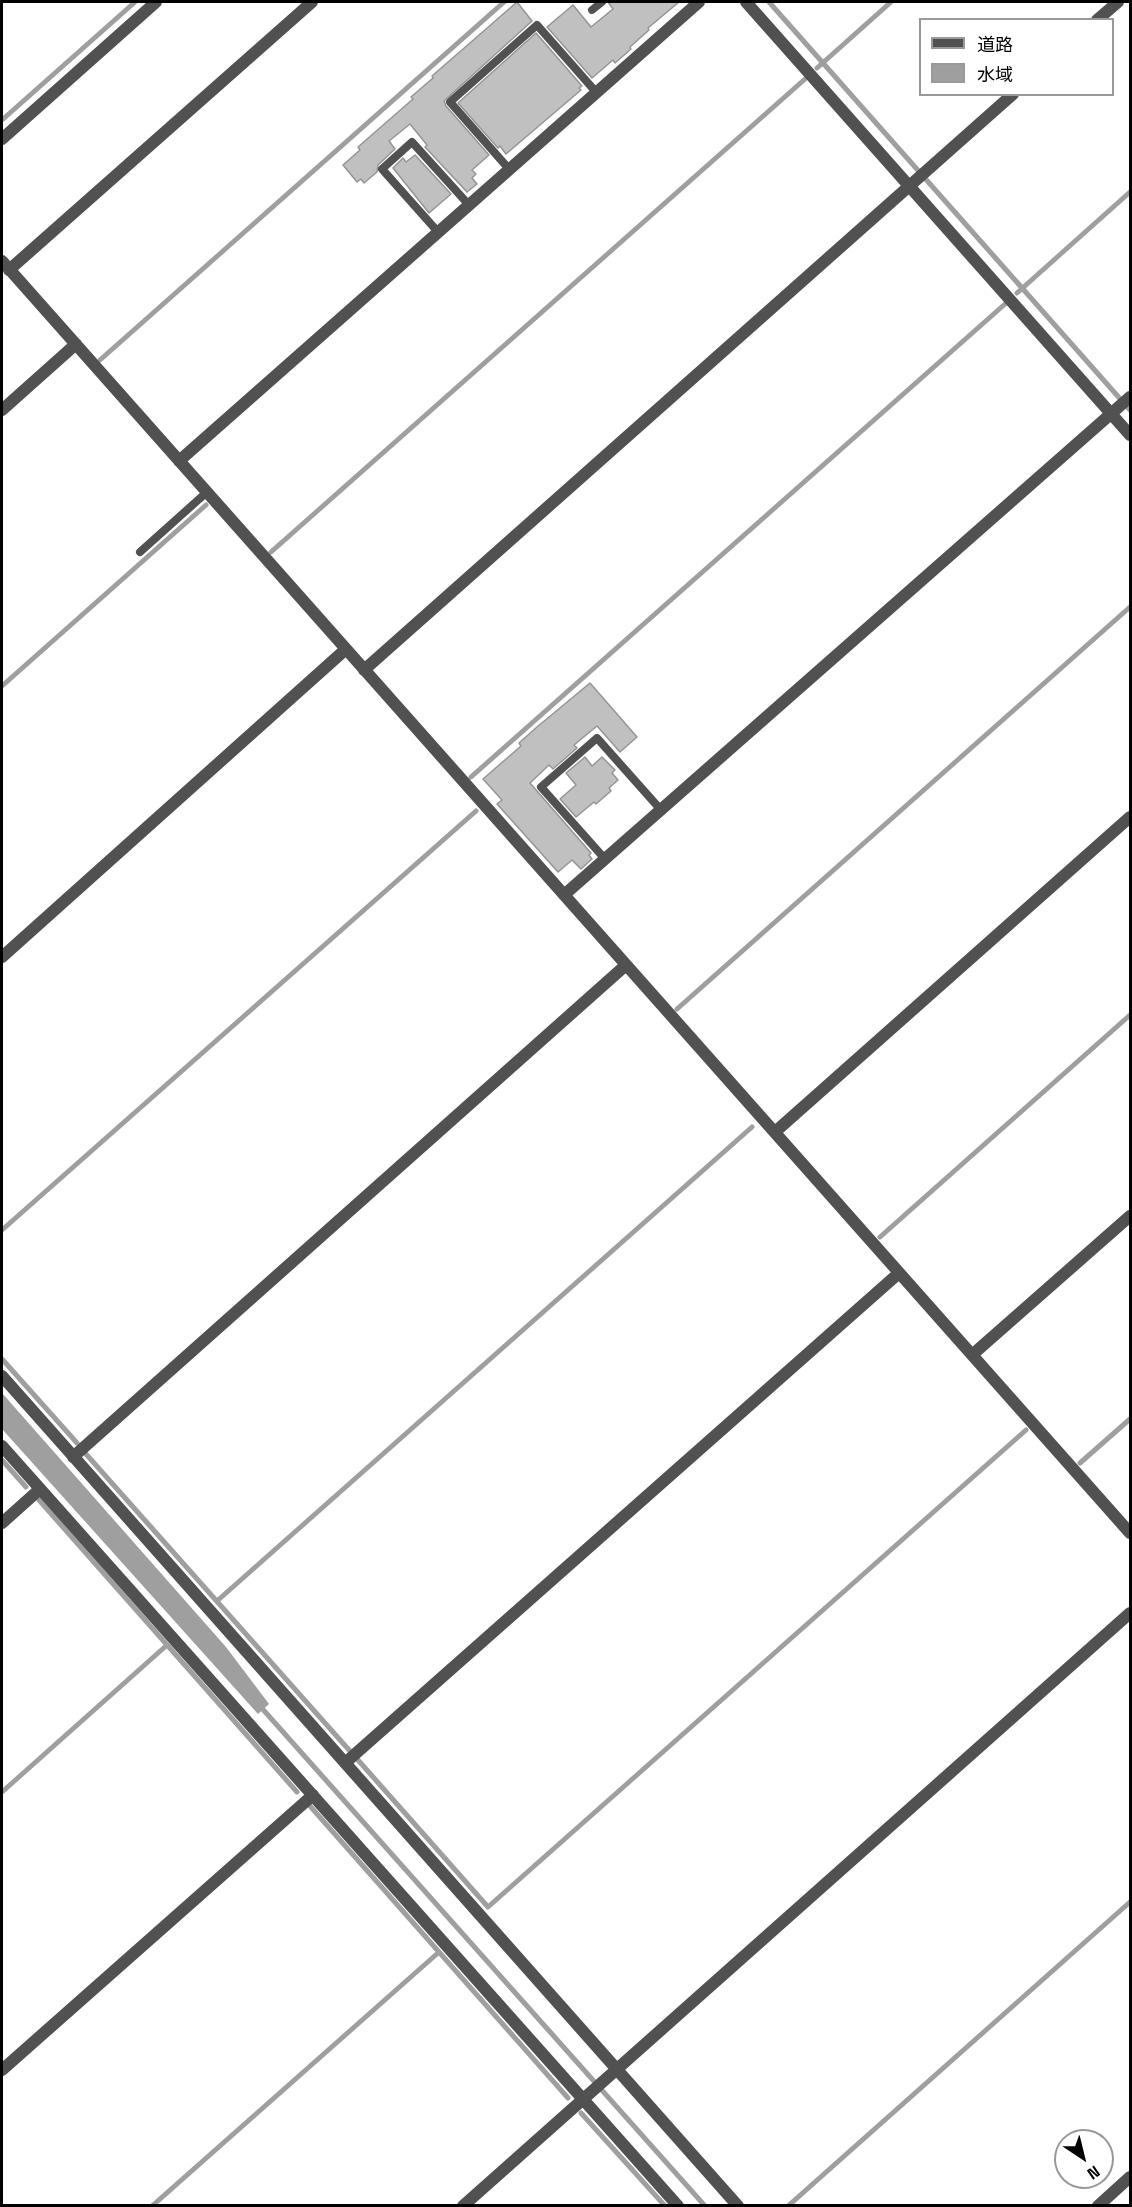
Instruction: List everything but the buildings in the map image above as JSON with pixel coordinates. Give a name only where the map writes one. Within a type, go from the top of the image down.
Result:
[{"type":"street","points":[[2,139],[156,2]]},
{"type":"street","points":[[312,2],[5,265],[1131,1533]]},
{"type":"street","points":[[179,461],[699,2]]},
{"type":"street","points":[[746,2],[913,184],[1115,412],[1131,435]]},
{"type":"street","points":[[1099,18],[1118,2]]},
{"type":"street","points":[[364,670],[1011,96]]},
{"type":"street","points":[[2,410],[76,344]]},
{"type":"street","points":[[564,895],[1131,397]]},
{"type":"street","points":[[2,957],[346,649]]},
{"type":"street","points":[[775,1132],[1131,817]]},
{"type":"street","points":[[73,1456],[626,965]]},
{"type":"street","points":[[972,1355],[1131,1216]]},
{"type":"street","points":[[345,1763],[899,1273]]},
{"type":"street","points":[[2,1376],[345,1763],[614,2073],[738,2205]]},
{"type":"street","points":[[2,1446],[586,2098],[678,2205]]},
{"type":"street","points":[[2,1523],[40,1489]]},
{"type":"street","points":[[463,2205],[1131,1613]]},
{"type":"street","points":[[2,2070],[313,1795]]},
{"type":"street","points":[[1098,2205],[1131,2177]]},
{"type":"lane","points":[[592,10],[602,2]]},
{"type":"lane","points":[[509,169],[450,102],[519,40],[537,25],[596,92]]},
{"type":"lane","points":[[438,232],[382,169],[412,142],[469,205]]},
{"type":"lane","points":[[140,552],[207,492]]},
{"type":"lane","points":[[605,859],[541,787],[597,738],[661,810]]},
{"type":"water","points":[[2,1393],[226,1647],[269,1704],[258,1714],[2,1429]]},
{"type":"waterway","points":[[2,120],[135,2]]},
{"type":"waterway","points":[[100,360],[504,2]]},
{"type":"waterway","points":[[769,2],[1130,410]]},
{"type":"waterway","points":[[817,68],[891,2]]},
{"type":"waterway","points":[[271,552],[805,79]]},
{"type":"waterway","points":[[1017,293],[1130,192]]},
{"type":"waterway","points":[[471,777],[1005,304]]},
{"type":"waterway","points":[[2,686],[206,505]]},
{"type":"waterway","points":[[677,1009],[1130,607]]},
{"type":"waterway","points":[[2,1230],[476,811]]},
{"type":"waterway","points":[[880,1237],[1130,1015]]},
{"type":"waterway","points":[[217,1601],[752,1127]]},
{"type":"waterway","points":[[2,1359],[77,1443]]},
{"type":"waterway","points":[[1080,1463],[1130,1419]]},
{"type":"waterway","points":[[358,1760],[488,1907],[1026,1430]]},
{"type":"waterway","points":[[86,1454],[349,1750]]},
{"type":"waterway","points":[[2,1460],[26,1487]]},
{"type":"waterway","points":[[39,1500],[297,1792]]},
{"type":"waterway","points":[[2,1792],[167,1645]]},
{"type":"waterway","points":[[259,1705],[705,2206]]},
{"type":"waterway","points":[[310,1806],[568,2098]]},
{"type":"waterway","points":[[788,2206],[1130,1902]]},
{"type":"waterway","points":[[152,2206],[439,1952]]},
{"type":"waterway","points":[[581,2113],[665,2206]]}]
